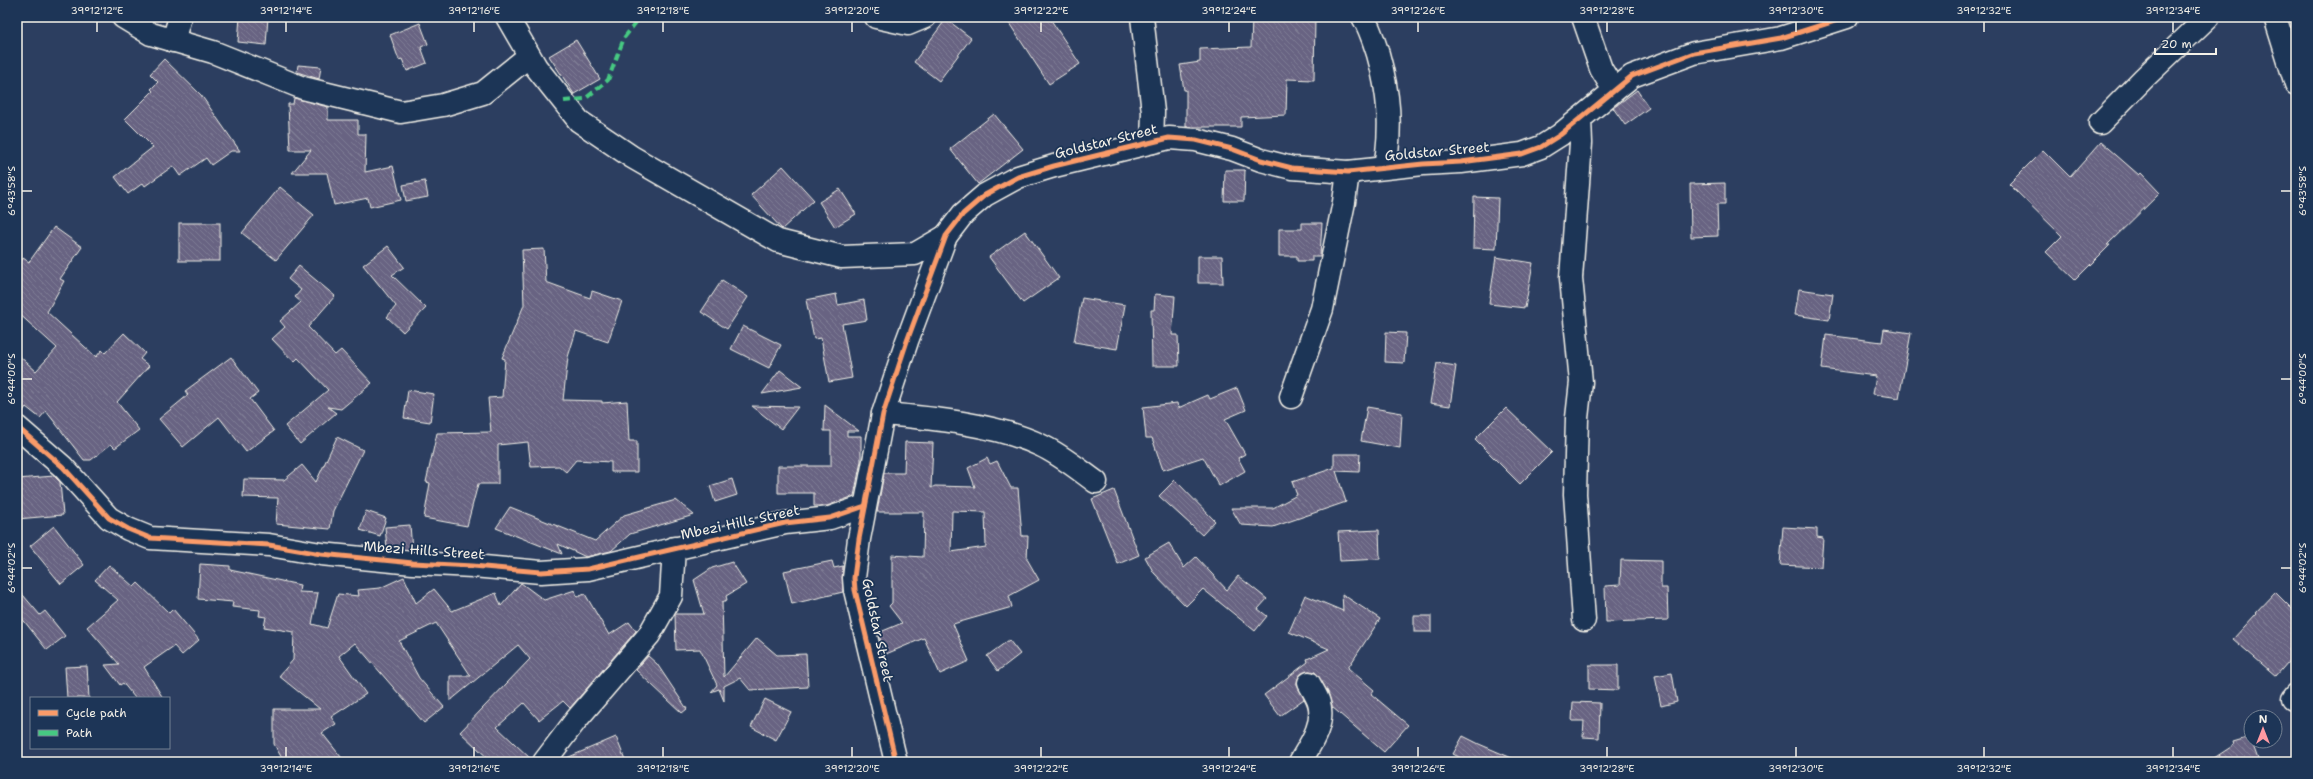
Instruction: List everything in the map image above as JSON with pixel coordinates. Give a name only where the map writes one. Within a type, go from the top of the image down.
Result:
[{"type":"street","points":[[123,17],[151,34],[212,52],[303,88],[402,112],[443,105],[483,92],[529,56]]},
{"type":"street","points":[[173,41],[180,17]]},
{"type":"street","points":[[507,17],[529,56],[579,121],[632,157],[778,241],[842,257],[915,254],[946,236]]},
{"type":"street","points":[[876,17],[908,24],[925,17]]},
{"type":"street","points":[[1142,17],[1153,112],[1152,142]]},
{"type":"street","points":[[1363,17],[1376,47],[1388,98],[1390,136],[1385,167]]},
{"type":"street","points":[[1583,17],[1601,69],[1614,90]]},
{"type":"street","name":"Goldstar Street","points":[[896,762],[855,590],[854,578],[865,506],[883,414],[907,341],[946,236],[963,214],[985,195],[1018,177],[1086,157],[1169,138],[1196,140],[1232,149],[1261,160],[1292,168],[1348,172],[1385,167],[1460,162],[1522,154],[1541,147],[1580,119],[1632,76],[1694,53],[1781,38],[1847,17]]},
{"type":"street","points":[[2100,123],[2144,78],[2208,17]]},
{"type":"street","points":[[2276,17],[2296,84]]},
{"type":"street","points":[[1580,119],[1581,144],[1571,278],[1582,382],[1577,418],[1575,494],[1584,620]]},
{"type":"street","points":[[1291,397],[1322,309],[1344,202],[1348,172]]},
{"type":"street","points":[[883,414],[922,417],[1011,435],[1040,445],[1066,460],[1096,482]]},
{"type":"street","name":"Mbezi Hills Street","points":[[17,427],[63,467],[109,518],[128,529],[150,538],[269,545],[321,554],[541,572],[588,569],[785,523],[830,518],[865,506]]},
{"type":"street","points":[[544,762],[576,720],[650,635],[671,596],[674,548]]},
{"type":"street","points":[[1300,762],[1314,740],[1318,725],[1319,703],[1309,682]]},
{"type":"building","points":[[240,17],[268,17],[266,45],[238,42]]},
{"type":"building","points":[[1005,17],[1049,17],[1080,64],[1049,84]]},
{"type":"building","points":[[1252,17],[1315,17],[1314,80],[1287,79],[1286,115],[1241,117],[1241,127],[1186,127],[1186,90],[1184,90],[1180,65],[1200,62],[1200,49],[1251,47]]},
{"type":"building","points":[[946,19],[971,38],[939,81],[914,62]]},
{"type":"building","points":[[420,23],[428,44],[421,47],[427,63],[407,71],[402,59],[399,60],[390,35]]},
{"type":"building","points":[[576,40],[600,79],[574,94],[549,56]]},
{"type":"building","points":[[164,59],[201,95],[240,151],[231,151],[211,165],[206,158],[180,176],[173,166],[145,186],[143,183],[128,194],[115,177],[153,147],[125,119],[153,91],[151,89],[158,82],[150,74]]},
{"type":"building","points":[[298,65],[321,67],[319,79],[297,72]]},
{"type":"building","points":[[1637,90],[1649,108],[1625,125],[1613,108]]},
{"type":"building","points":[[294,98],[328,107],[328,120],[358,120],[358,134],[366,134],[365,172],[393,166],[401,200],[370,207],[368,198],[334,205],[327,173],[292,173],[311,150],[290,150],[288,104],[293,104]]},
{"type":"building","points":[[994,114],[1023,149],[978,184],[950,149]]},
{"type":"building","points":[[2101,142],[2139,175],[2141,173],[2160,193],[2107,245],[2110,245],[2075,280],[2046,252],[2062,236],[2009,184],[2043,150],[2070,177]]},
{"type":"building","points":[[783,166],[814,200],[782,229],[751,195]]},
{"type":"building","points":[[1225,170],[1245,170],[1244,201],[1224,201]]},
{"type":"building","points":[[425,181],[428,197],[406,201],[403,185]]},
{"type":"building","points":[[1725,183],[1725,204],[1717,204],[1718,236],[1691,237],[1690,184]]},
{"type":"building","points":[[280,187],[314,215],[276,260],[242,233]]},
{"type":"building","points":[[840,189],[856,214],[835,227],[819,202]]},
{"type":"building","points":[[1474,197],[1498,198],[1496,249],[1473,248]]},
{"type":"building","points":[[179,223],[220,223],[220,261],[179,261]]},
{"type":"building","points":[[1302,223],[1322,223],[1320,256],[1312,256],[1312,261],[1297,261],[1297,256],[1279,256],[1279,229],[1302,229]]},
{"type":"building","points":[[54,227],[82,247],[60,279],[64,281],[47,312],[96,357],[102,350],[105,353],[124,333],[145,353],[140,359],[149,366],[117,402],[139,430],[115,448],[111,444],[91,460],[84,460],[46,411],[40,418],[26,407],[20,415],[17,415],[17,354],[36,371],[57,348],[17,312],[17,269],[23,258],[29,262]]},
{"type":"building","points":[[1025,231],[1059,278],[1023,303],[989,257]]},
{"type":"building","points":[[388,246],[404,267],[392,275],[426,308],[403,332],[387,317],[396,306],[363,265]]},
{"type":"building","points":[[544,249],[546,282],[590,298],[592,291],[622,301],[608,342],[576,331],[568,357],[563,400],[602,401],[602,403],[627,401],[629,441],[637,441],[637,472],[611,472],[611,462],[576,460],[566,472],[559,466],[531,467],[528,442],[498,445],[498,484],[478,484],[467,526],[424,518],[430,483],[426,482],[437,433],[491,432],[488,398],[502,397],[505,359],[502,358],[524,305],[522,250]]},
{"type":"building","points":[[1198,256],[1222,256],[1223,283],[1198,283]]},
{"type":"building","points":[[1496,257],[1533,263],[1525,308],[1489,304]]},
{"type":"building","points":[[299,266],[335,296],[308,327],[335,355],[341,350],[372,383],[341,409],[328,407],[336,413],[300,444],[285,426],[328,390],[298,358],[294,362],[272,339],[285,327],[280,321],[301,302],[295,297],[301,290],[288,279]]},
{"type":"building","points":[[722,280],[748,297],[727,329],[701,312]]},
{"type":"building","points":[[1799,289],[1833,294],[1829,320],[1795,315]]},
{"type":"building","points":[[836,294],[838,305],[864,300],[867,320],[842,324],[852,378],[829,382],[821,338],[814,339],[806,300]]},
{"type":"building","points":[[1155,294],[1175,296],[1172,335],[1178,335],[1179,366],[1152,366],[1151,310],[1154,310]]},
{"type":"building","points":[[1082,298],[1125,305],[1117,349],[1074,342]]},
{"type":"building","points":[[743,326],[781,345],[769,368],[731,349]]},
{"type":"building","points":[[1884,329],[1911,333],[1899,398],[1873,394],[1876,376],[1822,369],[1826,335],[1882,342]]},
{"type":"building","points":[[1386,332],[1406,333],[1404,363],[1385,362]]},
{"type":"building","points":[[231,357],[258,393],[250,399],[274,431],[246,452],[219,417],[183,447],[159,419],[188,395],[185,391]]},
{"type":"building","points":[[1437,363],[1456,366],[1450,406],[1430,403]]},
{"type":"building","points":[[780,370],[802,387],[762,394]]},
{"type":"building","points":[[1237,388],[1246,410],[1225,419],[1245,454],[1238,458],[1245,471],[1219,486],[1203,457],[1163,470],[1152,438],[1146,438],[1143,407],[1177,403],[1178,408],[1208,395],[1210,399]]},
{"type":"building","points":[[408,390],[434,394],[430,422],[404,418]]},
{"type":"building","points":[[825,405],[859,431],[847,431],[847,436],[861,436],[861,461],[854,496],[827,506],[814,506],[814,493],[778,493],[778,466],[831,466],[831,431],[824,431]]},
{"type":"building","points":[[752,406],[798,407],[781,429]]},
{"type":"building","points":[[1367,407],[1402,413],[1400,448],[1361,441]]},
{"type":"building","points":[[1506,408],[1552,452],[1520,484],[1475,439]]},
{"type":"building","points":[[337,437],[363,450],[333,511],[330,529],[276,524],[278,498],[243,497],[244,479],[284,480],[302,465],[316,482]]},
{"type":"building","points":[[905,442],[933,443],[931,488],[935,486],[975,487],[968,468],[987,458],[990,464],[997,461],[1011,488],[1018,488],[1022,536],[1028,536],[1027,559],[1039,580],[1009,596],[1012,607],[953,624],[969,661],[940,674],[924,638],[886,654],[878,633],[902,623],[889,606],[892,603],[892,555],[923,557],[924,512],[877,512],[884,473],[904,473]],"holes":[[[952,511],[985,512],[986,547],[951,552]]]},
{"type":"building","points":[[1334,454],[1360,454],[1359,472],[1336,471],[1346,502],[1273,527],[1241,525],[1231,508],[1273,508],[1297,495],[1292,482],[1334,468]]},
{"type":"building","points":[[54,476],[60,482],[63,515],[17,519],[17,479]]},
{"type":"building","points":[[732,479],[737,495],[715,502],[710,486]]},
{"type":"building","points":[[1175,480],[1215,521],[1202,535],[1159,496]]},
{"type":"building","points":[[1114,490],[1139,555],[1118,564],[1092,499]]},
{"type":"building","points":[[676,500],[694,515],[630,534],[611,551],[586,557],[558,544],[562,554],[496,528],[510,507],[595,541],[624,515]]},
{"type":"building","points":[[366,511],[386,518],[380,536],[360,530]]},
{"type":"building","points":[[410,525],[412,550],[387,548],[385,527]]},
{"type":"building","points":[[54,526],[84,565],[61,584],[30,546]]},
{"type":"building","points":[[1783,527],[1817,529],[1817,537],[1823,538],[1821,567],[1780,565]]},
{"type":"building","points":[[1379,530],[1380,559],[1340,561],[1338,532]]},
{"type":"building","points":[[1169,543],[1184,568],[1196,557],[1227,590],[1238,576],[1267,599],[1258,609],[1267,616],[1255,631],[1203,589],[1186,606],[1154,573],[1145,557]]},
{"type":"building","points":[[1621,560],[1661,561],[1661,588],[1667,588],[1668,620],[1606,622],[1605,586],[1620,585]]},
{"type":"building","points":[[832,561],[834,568],[843,566],[843,592],[792,604],[784,571]]},
{"type":"building","points":[[732,562],[746,584],[726,596],[727,600],[722,602],[724,677],[757,638],[777,655],[806,654],[808,687],[750,690],[740,678],[724,686],[724,701],[719,689],[711,692],[717,685],[700,649],[676,650],[675,614],[704,614],[694,580],[712,568]]},
{"type":"building","points":[[200,564],[230,566],[230,570],[300,585],[299,592],[318,593],[312,624],[327,628],[338,594],[359,596],[358,590],[380,588],[404,577],[416,603],[434,589],[452,611],[496,593],[501,606],[521,583],[544,600],[575,590],[577,597],[585,594],[609,635],[629,622],[636,631],[570,708],[563,701],[539,720],[524,703],[497,727],[532,760],[532,762],[492,762],[460,732],[530,659],[518,645],[450,701],[450,676],[471,676],[436,623],[399,641],[419,678],[444,707],[424,723],[355,643],[339,656],[366,694],[331,717],[336,724],[322,733],[345,762],[284,762],[274,744],[274,709],[320,709],[279,676],[293,660],[294,632],[264,627],[266,617],[259,616],[260,610],[232,607],[233,602],[198,599]]},
{"type":"building","points":[[109,565],[134,587],[138,583],[169,613],[173,609],[199,640],[182,655],[174,646],[144,667],[162,697],[134,697],[123,683],[120,685],[105,665],[119,664],[87,627],[118,600],[95,580]]},
{"type":"building","points":[[17,588],[40,615],[45,611],[65,636],[47,650],[17,612]]},
{"type":"building","points":[[2275,592],[2296,613],[2296,642],[2289,650],[2294,655],[2276,676],[2233,639]]},
{"type":"building","points":[[1342,594],[1380,619],[1348,668],[1374,690],[1371,694],[1408,725],[1384,752],[1332,707],[1328,692],[1315,672],[1309,671],[1299,676],[1297,683],[1304,699],[1280,716],[1264,695],[1308,662],[1307,659],[1329,649],[1289,632],[1305,595],[1343,611]]},
{"type":"building","points":[[1414,616],[1431,616],[1431,632],[1414,632]]},
{"type":"building","points":[[1009,640],[1020,654],[998,671],[987,656]]},
{"type":"building","points":[[648,656],[657,664],[687,709],[682,713],[636,670]]},
{"type":"building","points":[[1589,665],[1618,665],[1618,690],[1589,689]]},
{"type":"building","points":[[87,666],[89,697],[67,697],[65,667]]},
{"type":"building","points":[[1672,673],[1677,702],[1661,706],[1655,676]]},
{"type":"building","points":[[765,699],[791,712],[776,740],[751,727]]},
{"type":"building","points":[[1573,702],[1600,703],[1599,738],[1583,737],[1584,721],[1572,721]]},
{"type":"building","points":[[1463,736],[1521,762],[1468,762],[1453,754]]},
{"type":"building","points":[[616,737],[626,762],[560,762],[562,760]]},
{"type":"building","points":[[2243,739],[2243,749],[2254,749],[2259,762],[2208,762],[2234,745],[2233,742]]},
{"type":"marked path","points":[[564,101],[585,99],[608,80],[624,38],[640,17]]},
{"type":"cycle path","points":[[896,762],[855,590],[854,578],[859,539],[883,414],[907,341],[946,236],[963,214],[985,195],[1018,177],[1054,166],[1169,138],[1196,140],[1232,149],[1261,160],[1292,168],[1348,172],[1423,164],[1461,162],[1522,154],[1541,147],[1560,135],[1632,76],[1694,53],[1781,38],[1847,17]]},
{"type":"cycle path","points":[[17,427],[63,467],[109,518],[128,529],[150,538],[269,545],[321,554],[413,563],[473,566],[541,572],[588,569],[785,523],[830,518],[865,506]]}]
